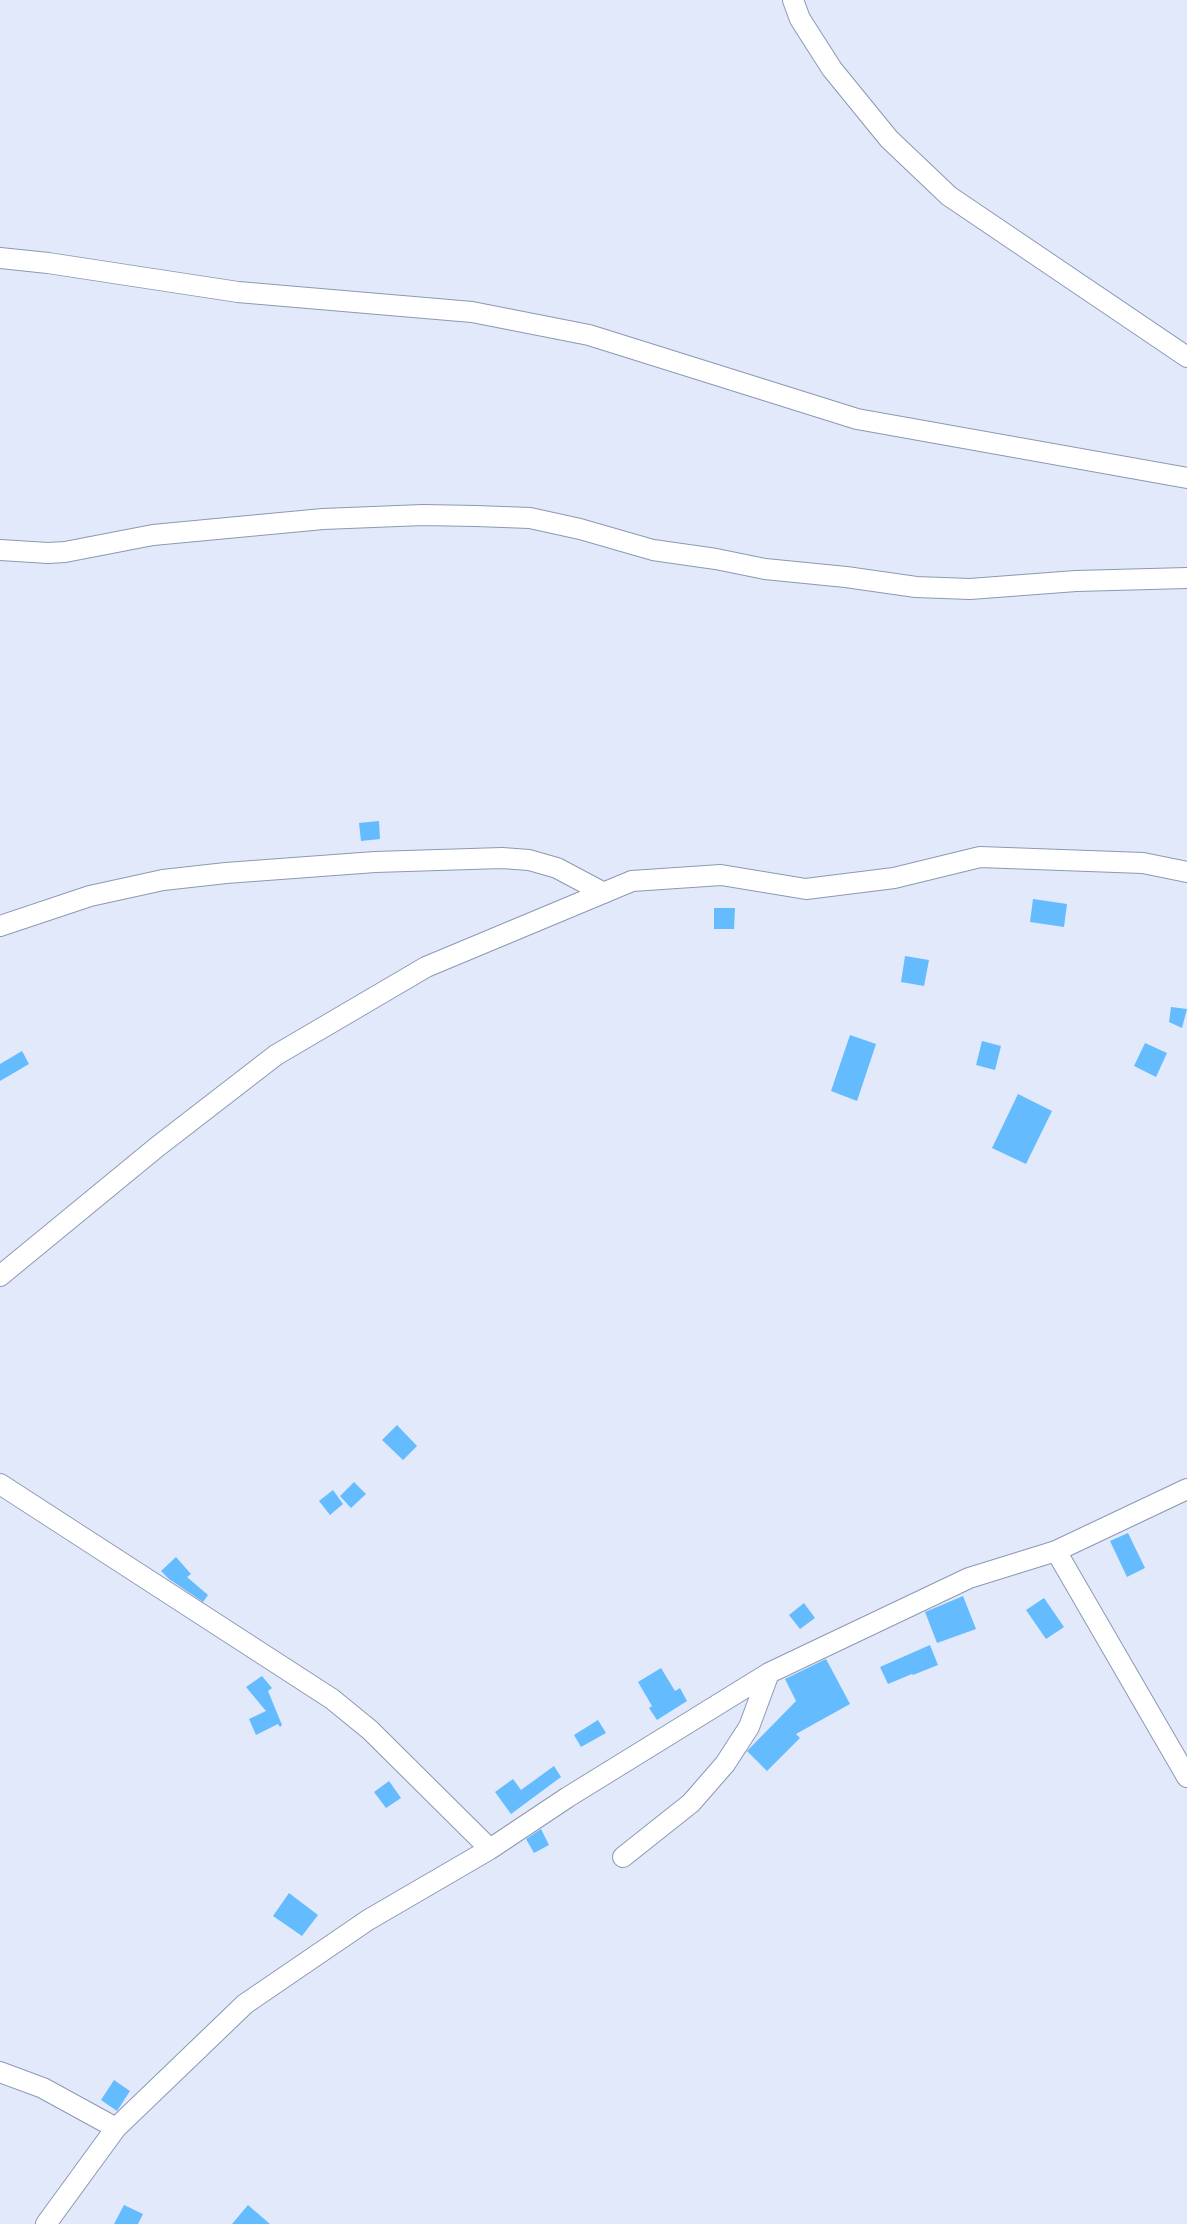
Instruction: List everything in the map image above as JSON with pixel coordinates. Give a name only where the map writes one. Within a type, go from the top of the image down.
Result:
[{"type":"street","points":[[793,0],[800,19],[832,69],[889,138],[949,196],[1187,357]]},
{"type":"street","points":[[0,258],[48,263],[238,292],[472,312],[589,334],[857,419],[1187,478]]},
{"type":"street","points":[[0,550],[48,553],[65,552],[153,535],[323,519],[373,516],[476,516],[530,518],[653,550],[716,559],[765,569],[846,577],[916,587],[970,589],[1076,581],[1187,578]]},
{"type":"street","points":[[0,1276],[157,1147],[276,1055],[426,967],[632,881],[721,875],[806,889],[894,878],[980,857],[1143,863],[1187,872]]},
{"type":"street","points":[[0,926],[90,896],[162,880],[226,873],[375,862],[502,858],[529,860],[557,868],[604,893]]},
{"type":"street","points":[[0,1484],[332,1699],[370,1730],[490,1848]]},
{"type":"street","points":[[46,2224],[116,2128],[245,2004],[368,1920],[490,1848],[568,1797],[769,1673],[969,1578],[1056,1551],[1187,1489]]},
{"type":"street","points":[[1056,1551],[1187,1777]]},
{"type":"street","points":[[623,1857],[691,1803],[726,1764],[749,1727],[769,1673]]},
{"type":"street","points":[[0,2072],[43,2088],[116,2128]]},
{"type":"building","points":[[379,821],[380,839],[361,841],[359,823]]},
{"type":"building","points":[[1033,899],[1067,904],[1064,927],[1030,922]]},
{"type":"building","points":[[714,908],[735,908],[734,929],[714,929]]},
{"type":"building","points":[[905,956],[929,960],[924,986],[901,982]]},
{"type":"building","points":[[1171,1007],[1187,1009],[1182,1028],[1169,1022]]},
{"type":"building","points":[[850,1035],[876,1044],[857,1101],[831,1091]]},
{"type":"building","points":[[982,1041],[1001,1046],[995,1070],[976,1065]]},
{"type":"building","points":[[1145,1043],[1167,1053],[1156,1077],[1134,1066]]},
{"type":"building","points":[[22,1051],[29,1064],[0,1081],[0,1064]]},
{"type":"building","points":[[1018,1094],[1052,1111],[1026,1164],[992,1148]]},
{"type":"building","points":[[397,1425],[417,1446],[403,1460],[382,1440]]},
{"type":"building","points":[[354,1482],[366,1494],[351,1508],[340,1496]]},
{"type":"building","points":[[333,1490],[343,1504],[330,1515],[319,1501]]},
{"type":"building","points":[[1128,1533],[1145,1568],[1127,1577],[1110,1541]]},
{"type":"building","points":[[176,1557],[191,1574],[187,1577],[208,1595],[203,1602],[169,1579],[161,1571]]},
{"type":"building","points":[[963,1596],[976,1629],[937,1643],[925,1612]]},
{"type":"building","points":[[1044,1598],[1064,1627],[1046,1639],[1026,1610]]},
{"type":"building","points":[[804,1603],[815,1618],[800,1629],[789,1615]]},
{"type":"building","points":[[930,1645],[938,1665],[888,1684],[880,1667]]},
{"type":"building","points":[[826,1659],[850,1704],[796,1734],[800,1738],[767,1771],[747,1751],[796,1701],[785,1679]]},
{"type":"building","points":[[661,1668],[675,1691],[680,1688],[687,1701],[657,1720],[649,1708],[652,1706],[638,1682]]},
{"type":"building","points":[[262,1676],[272,1688],[268,1691],[282,1725],[280,1727],[278,1724],[256,1735],[249,1719],[266,1711],[246,1687]]},
{"type":"building","points":[[598,1720],[606,1733],[581,1747],[574,1735]]},
{"type":"building","points":[[554,1766],[561,1777],[511,1814],[495,1792],[513,1779],[521,1790]]},
{"type":"building","points":[[389,1781],[401,1798],[386,1808],[374,1792]]},
{"type":"building","points":[[541,1829],[549,1845],[534,1853],[526,1839]]},
{"type":"building","points":[[289,1893],[318,1915],[302,1936],[273,1916]]},
{"type":"building","points":[[114,2080],[130,2091],[117,2111],[101,2100]]},
{"type":"building","points":[[124,2205],[143,2214],[138,2224],[114,2224]]},
{"type":"building","points":[[248,2205],[270,2224],[232,2224]]}]
